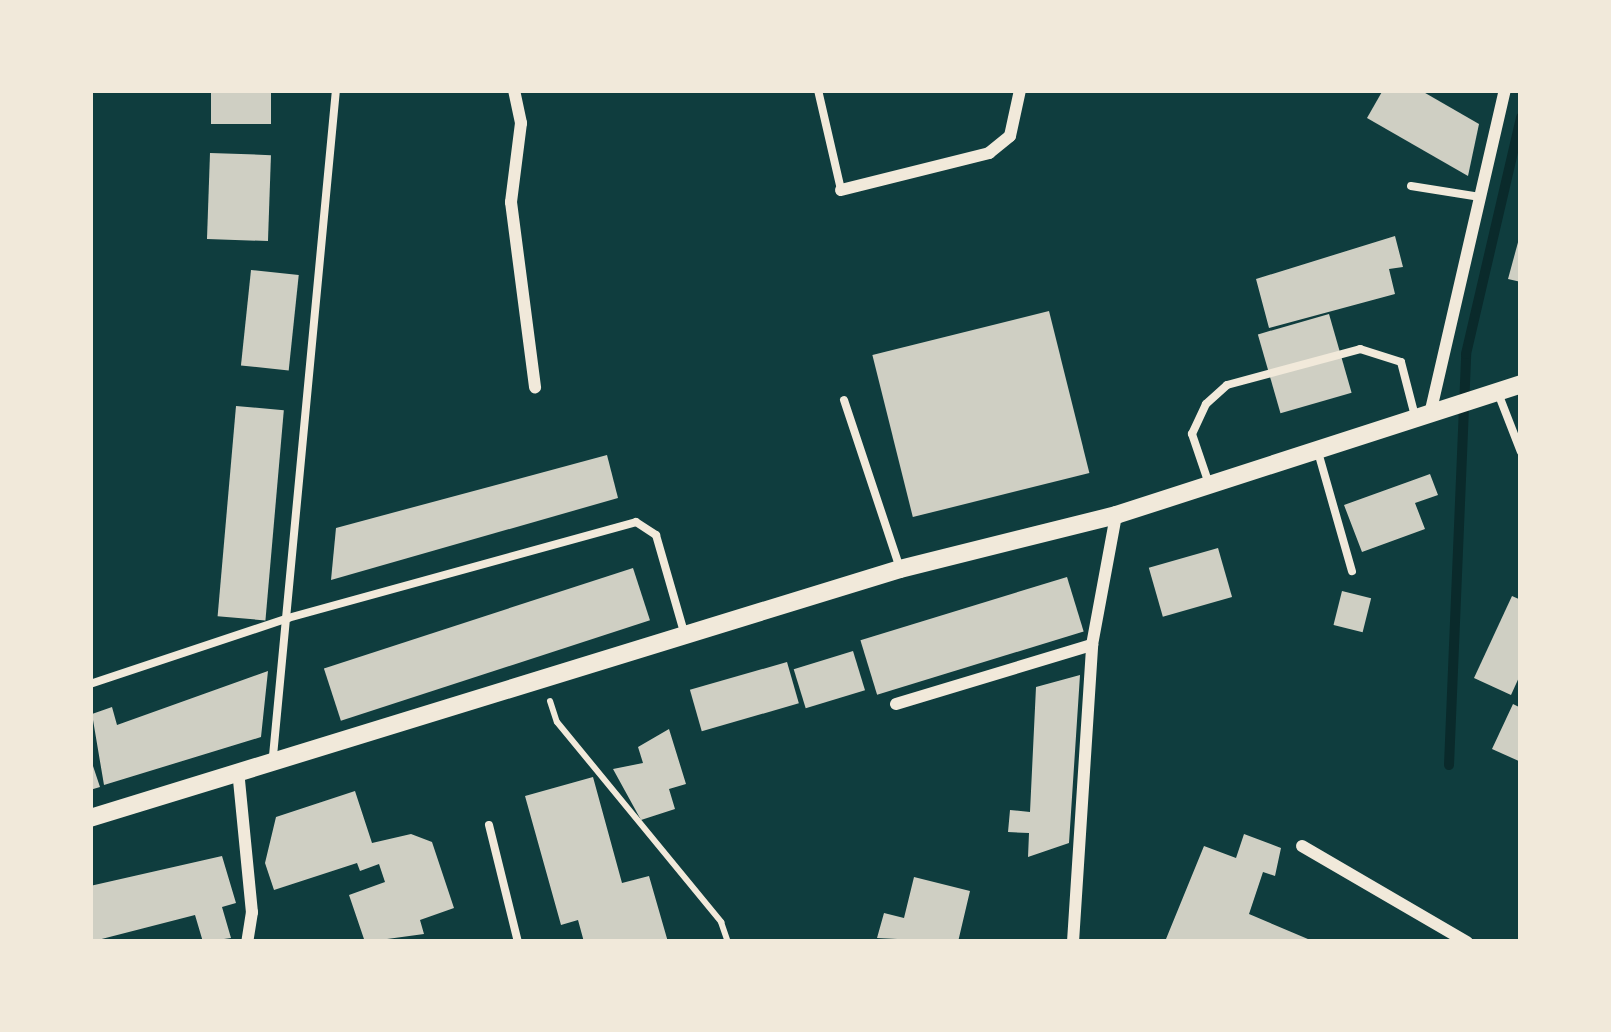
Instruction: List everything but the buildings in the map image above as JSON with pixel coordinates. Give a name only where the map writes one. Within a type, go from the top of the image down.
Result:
[{"type":"street","points":[[514,90],[520,123],[511,202],[535,387]]},
{"type":"street","points":[[841,190],[989,153],[1010,136],[1020,90]]},
{"type":"street","points":[[1430,414],[1505,90]]},
{"type":"street","points":[[90,818],[273,756],[900,569],[1116,515],[1521,384]]},
{"type":"street","points":[[1073,942],[1092,645],[1116,515]]},
{"type":"street","points":[[896,704],[1092,645]]},
{"type":"street","points":[[238,768],[252,912],[247,942]]},
{"type":"street","points":[[1302,846],[1467,942]]},
{"type":"lane","points":[[273,756],[336,90]]},
{"type":"lane","points":[[818,90],[841,190]]},
{"type":"lane","points":[[1411,186],[1480,196]]},
{"type":"lane","points":[[1209,485],[1192,434],[1206,404],[1227,385],[1360,349],[1387,353],[1401,362],[1430,414]]},
{"type":"lane","points":[[1489,394],[1521,452]]},
{"type":"lane","points":[[844,400],[900,569]]},
{"type":"lane","points":[[1318,451],[1352,572]]},
{"type":"lane","points":[[90,684],[288,618],[636,522],[656,535],[685,633]]},
{"type":"lane","points":[[489,825],[518,942]]},
{"type":"path","points":[[542,676],[556,722],[721,922],[728,942]]},
{"type":"waterway","points":[[1449,765],[1466,354],[1521,117]]}]
